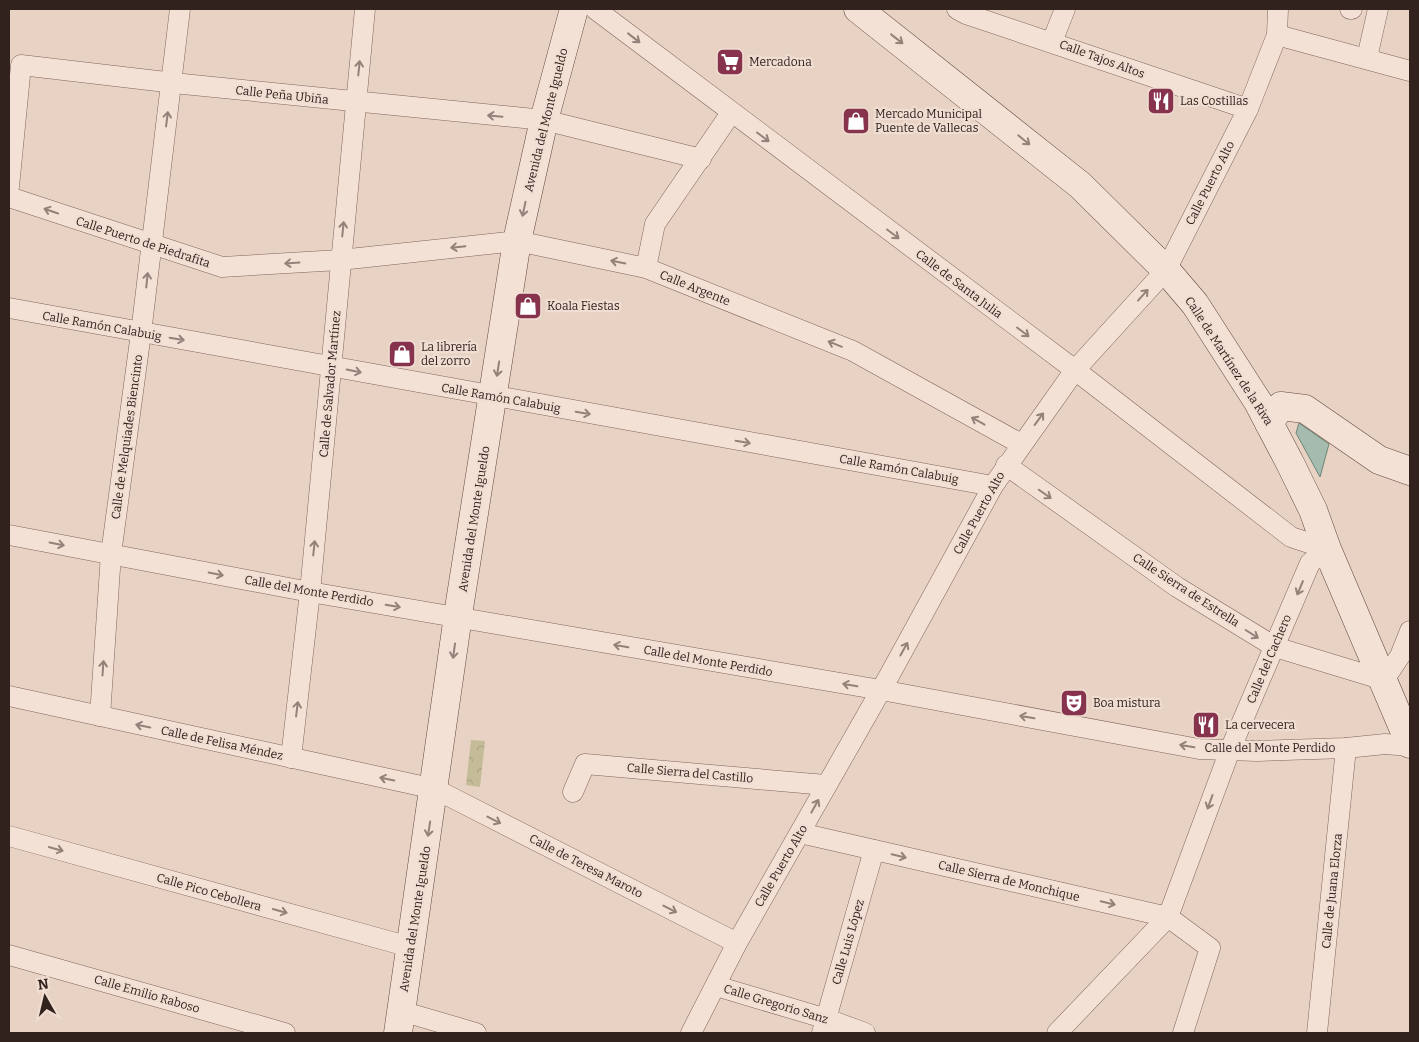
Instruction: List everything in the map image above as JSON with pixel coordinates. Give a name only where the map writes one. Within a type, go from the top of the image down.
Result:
[{"type":"street","name":"Calle de Melquiades Biencinto","points":[[100,716],[111,554],[142,333],[180,9]]},
{"type":"street","name":"Calle de Salvador Martínez","points":[[291,758],[310,592],[365,9]]},
{"type":"street","name":"Avenida del Monte Igueldo","points":[[399,1022],[435,790],[458,617],[517,241],[544,120],[574,9]]},
{"type":"street","name":"Calle de Santa Julia","points":[[595,9],[1075,370],[1291,537],[1327,549]]},
{"type":"street","name":"Calle de Martínez de la Riva","points":[[858,9],[1080,186],[1166,270],[1199,310],[1269,422],[1312,510],[1410,745]]},
{"type":"street","name":"Calle Tajos Altos","points":[[957,9],[966,14],[1248,109]]},
{"type":"street","points":[[1052,42],[1065,9]]},
{"type":"street","name":"Calle Puerto Alto","points":[[692,1033],[737,943],[1006,465],[1075,370],[1166,270],[1248,109],[1277,35],[1278,9]]},
{"type":"street","points":[[1367,58],[1378,9]]},
{"type":"street","points":[[1277,35],[1410,70]]},
{"type":"street","name":"Calle Peña Ubiña","points":[[9,187],[15,64],[356,103],[544,120],[700,159]]},
{"type":"street","points":[[646,268],[656,224],[731,113]]},
{"type":"street","name":"Calle Puerto de Piedrafita","points":[[9,197],[222,267],[340,260]]},
{"type":"street","name":"Calle Argente","points":[[340,260],[517,241],[646,268],[854,351],[1021,444]]},
{"type":"street","name":"Calle Ramón Calabuig","points":[[9,308],[993,486]]},
{"type":"street","points":[[1269,422],[1281,406],[1305,408],[1379,460],[1410,471]]},
{"type":"street","name":"Calle Sierra de Estrella","points":[[1006,465],[1177,587],[1275,648],[1384,680]]},
{"type":"street","name":"Calle del Monte Perdido","points":[[9,535],[310,592],[881,690],[1199,748],[1230,750],[1346,748],[1385,744],[1410,745]]},
{"type":"street","name":"Calle del Cachero","points":[[1168,917],[1230,750],[1310,563],[1327,549]]},
{"type":"street","points":[[1384,680],[1400,656],[1410,631]]},
{"type":"street","name":"Calle de Felisa Méndez","points":[[9,696],[435,790]]},
{"type":"street","name":"Calle de Juana Elorza","points":[[1317,1033],[1346,748]]},
{"type":"street","name":"Calle Sierra del Castillo","points":[[573,792],[585,764],[826,785]]},
{"type":"street","name":"Calle de Teresa Maroto","points":[[435,790],[737,943]]},
{"type":"street","name":"Calle Sierra de Monchique","points":[[800,833],[1168,917],[1210,948],[1183,1033]]},
{"type":"street","name":"Calle Pico Cebollera","points":[[9,836],[410,947]]},
{"type":"street","name":"Calle Luis López","points":[[824,1026],[874,850]]},
{"type":"street","points":[[1057,1033],[1168,917]]},
{"type":"street","name":"Calle Emilio Raboso","points":[[9,956],[285,1033]]},
{"type":"street","name":"Calle Gregorio Sanz","points":[[716,986],[824,1026],[865,1033]]},
{"type":"street","points":[[399,1022],[476,1033]]},
{"type":"green space","points":[[471,740],[485,741],[480,787],[466,785]]},
{"type":"shaded area","points":[[1299,423],[1329,444],[1320,477],[1296,433]]},
{"type":"place","name":"Mercadona","points":[[730,62]]},
{"type":"place","name":"Las Costillas","points":[[1161,101]]},
{"type":"place","name":"Mercado Municipal Puente de Vallecas","points":[[856,121]]},
{"type":"place","name":"Koala Fiestas","points":[[528,306]]},
{"type":"place","name":"La librería del zorro","points":[[402,354]]},
{"type":"place","name":"Boa mistura","points":[[1074,703]]},
{"type":"place","name":"La cervecera","points":[[1206,725]]}]
